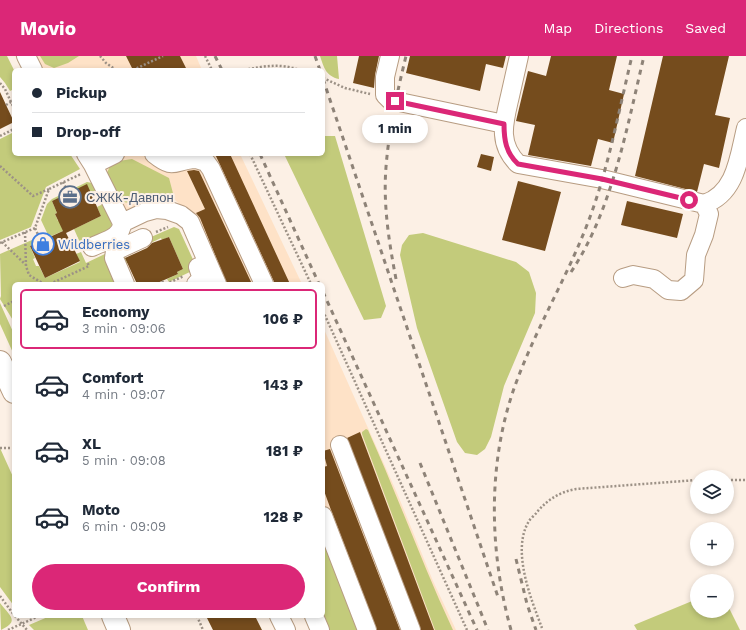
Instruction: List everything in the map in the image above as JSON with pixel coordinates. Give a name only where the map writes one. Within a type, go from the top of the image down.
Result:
[{"type":"main road","points":[[0,362],[12,388]]},
{"type":"main road","points":[[114,618],[119,630]]},
{"type":"lane","points":[[26,56],[32,68]]},
{"type":"lane","points":[[390,56],[384,77],[385,96],[390,100],[504,124]]},
{"type":"lane","points":[[520,56],[504,124],[505,143],[510,156],[518,164],[602,179],[704,204],[713,201],[720,196],[741,169],[746,128]]},
{"type":"lane","points":[[92,246],[119,234],[122,229],[122,223],[88,164],[110,156]]},
{"type":"lane","points":[[157,156],[166,163],[176,164],[195,159],[206,162],[211,169],[263,282]]},
{"type":"lane","points":[[624,278],[633,275],[654,280],[668,290],[681,291],[694,280],[696,255],[704,235],[709,214],[704,204]]},
{"type":"lane","points":[[122,223],[145,212],[156,209],[167,210],[181,215],[190,222],[217,282]]},
{"type":"lane","points":[[125,282],[114,258],[115,251],[142,238]]},
{"type":"lane","points":[[340,445],[411,630]]},
{"type":"lane","points":[[325,526],[327,537],[367,630]]},
{"type":"lane","points":[[280,618],[286,630]]},
{"type":"lane","points":[[315,618],[320,630]]},
{"type":"path","points":[[100,56],[113,68]]},
{"type":"path","points":[[138,68],[163,56]]},
{"type":"path","points":[[205,56],[211,68]]},
{"type":"path","points":[[254,68],[270,65],[288,66],[294,68]]},
{"type":"path","points":[[325,79],[345,88],[390,100]]},
{"type":"path","points":[[0,83],[12,100]]},
{"type":"path","points":[[6,105],[12,102]]},
{"type":"path","points":[[0,136],[12,130]]},
{"type":"path","points":[[251,156],[310,282]]},
{"type":"path","points":[[0,166],[33,196],[63,182],[88,164]]},
{"type":"path","points":[[63,182],[68,194]]},
{"type":"path","points":[[41,241],[35,228],[49,189]]},
{"type":"path","points":[[142,238],[170,225]]},
{"type":"path","points":[[26,266],[1,243],[35,228]]},
{"type":"path","points":[[25,232],[26,266],[29,275],[41,282]]},
{"type":"path","points":[[54,282],[89,266],[82,251],[92,246]]},
{"type":"path","points":[[4,306],[12,302]]},
{"type":"path","points":[[325,315],[467,630]]},
{"type":"path","points":[[0,448],[12,448]]},
{"type":"path","points":[[734,480],[746,480]]},
{"type":"path","points":[[542,628],[530,593],[522,553],[523,537],[529,521],[541,507],[557,494],[569,490],[690,481]]},
{"type":"path","points":[[0,596],[12,612]]},
{"type":"path","points":[[16,618],[27,630]]},
{"type":"path","points":[[8,630],[34,618]]},
{"type":"path","points":[[198,618],[203,630]]},
{"type":"shaded area","points":[[15,56],[196,56],[201,68],[22,68]]},
{"type":"shaded area","points":[[80,156],[241,156],[301,282],[215,282],[183,208],[175,200],[163,199],[121,217]]},
{"type":"shaded area","points":[[325,331],[397,493],[433,581],[456,630],[310,630],[304,618],[325,618]]},
{"type":"green space","points":[[0,56],[7,56],[13,68],[12,90],[10,91],[0,77]]},
{"type":"green space","points":[[40,56],[79,56],[68,63],[54,68],[45,64]]},
{"type":"green space","points":[[320,56],[337,56],[339,79],[328,74],[324,68]]},
{"type":"green space","points":[[12,133],[12,156],[71,156],[80,169],[46,187],[31,227],[0,240],[0,139]]},
{"type":"green space","points":[[325,136],[335,136],[386,306],[381,318],[364,320],[285,156],[325,156]]},
{"type":"green space","points":[[132,159],[169,178],[174,197],[155,206],[123,202],[110,194],[105,177],[112,162]]},
{"type":"green space","points":[[87,182],[92,183],[96,190],[90,193],[87,185],[52,201],[57,213],[55,214],[58,221],[61,221],[65,230],[49,237],[41,220],[47,204],[52,199]]},
{"type":"green space","points":[[103,204],[112,225],[111,232],[81,245],[74,229],[101,216],[97,207]]},
{"type":"green space","points":[[174,227],[179,229],[196,266],[194,270],[169,282],[167,279],[178,274],[177,272],[183,269],[169,237],[162,240],[161,238],[130,253],[125,257],[128,263],[123,266],[119,251]]},
{"type":"green space","points":[[423,233],[516,262],[529,272],[536,293],[535,313],[504,386],[491,437],[485,449],[477,455],[465,453],[457,442],[417,328],[400,255],[402,245],[409,235]]},
{"type":"green space","points":[[32,240],[34,244],[30,246],[35,258],[33,259],[36,266],[39,266],[45,278],[80,262],[76,254],[81,252],[86,263],[107,253],[120,282],[12,282],[12,319],[0,299],[0,254]]},
{"type":"green space","points":[[0,303],[12,330],[12,351],[0,324]]},
{"type":"green space","points":[[366,429],[368,430],[379,455],[453,630],[435,630],[362,434],[362,432]]},
{"type":"green space","points":[[0,448],[12,475],[12,603],[0,587]]},
{"type":"green space","points":[[325,546],[361,630],[324,630],[325,618]]},
{"type":"green space","points":[[690,602],[690,618],[734,618],[740,630],[637,630],[634,625]]},
{"type":"green space","points":[[0,603],[10,615],[12,621],[7,627],[1,630]]},
{"type":"green space","points":[[45,618],[83,618],[88,630],[34,630],[29,625]]},
{"type":"building","points":[[126,56],[180,56],[186,68],[132,68]]},
{"type":"building","points":[[359,56],[379,56],[374,88],[353,83]]},
{"type":"building","points":[[410,56],[506,56],[503,68],[486,64],[480,91],[406,73]]},
{"type":"building","points":[[551,56],[617,56],[609,90],[624,94],[613,143],[598,139],[591,166],[528,155],[535,125],[516,121],[528,71],[546,76]]},
{"type":"building","points":[[663,56],[729,56],[715,115],[730,118],[719,168],[704,164],[697,192],[635,176]]},
{"type":"building","points":[[0,92],[12,118],[12,123],[0,129]]},
{"type":"building","points":[[481,154],[494,157],[491,171],[477,167]]},
{"type":"building","points":[[216,156],[231,156],[289,282],[274,282]]},
{"type":"building","points":[[187,171],[199,171],[251,282],[226,282],[200,218],[196,213],[205,209]]},
{"type":"building","points":[[518,181],[561,192],[545,251],[502,240]]},
{"type":"building","points":[[87,184],[101,216],[66,233],[80,261],[45,278],[30,246],[63,231],[55,214],[57,213],[52,201]]},
{"type":"building","points":[[627,201],[683,214],[677,238],[621,225]]},
{"type":"building","points":[[169,237],[183,269],[177,272],[178,274],[160,282],[136,282],[125,258],[147,248],[152,243]]},
{"type":"building","points":[[360,432],[434,630],[421,630],[347,438]]},
{"type":"building","points":[[330,449],[400,630],[377,630],[325,494],[325,466],[327,466],[325,450]]},
{"type":"building","points":[[207,618],[256,618],[262,630],[213,630]]},
{"type":"railway","points":[[215,56],[221,68]]},
{"type":"railway","points":[[315,56],[319,68]]},
{"type":"railway","points":[[396,279],[387,223],[385,181],[391,125],[406,56]]},
{"type":"railway","points":[[511,630],[498,569],[495,538],[494,506],[500,443],[507,413],[524,362],[582,238],[597,197],[632,56]]},
{"type":"railway","points":[[571,272],[585,248],[608,196],[624,139],[644,56]]},
{"type":"railway","points":[[325,85],[499,600]]},
{"type":"railway","points":[[261,156],[318,282]]},
{"type":"railway","points":[[325,296],[477,630]]},
{"type":"railway","points":[[420,463],[488,630]]},
{"type":"railway","points":[[516,559],[527,604],[536,630]]},
{"type":"place","name":"СЖКК-Давпон","points":[[70,197]]},
{"type":"place","name":"Wildberries","points":[[43,244]]},
{"type":"route","points":[[395,101],[504,124],[505,143],[510,156],[518,164],[602,179],[689,200]]}]
